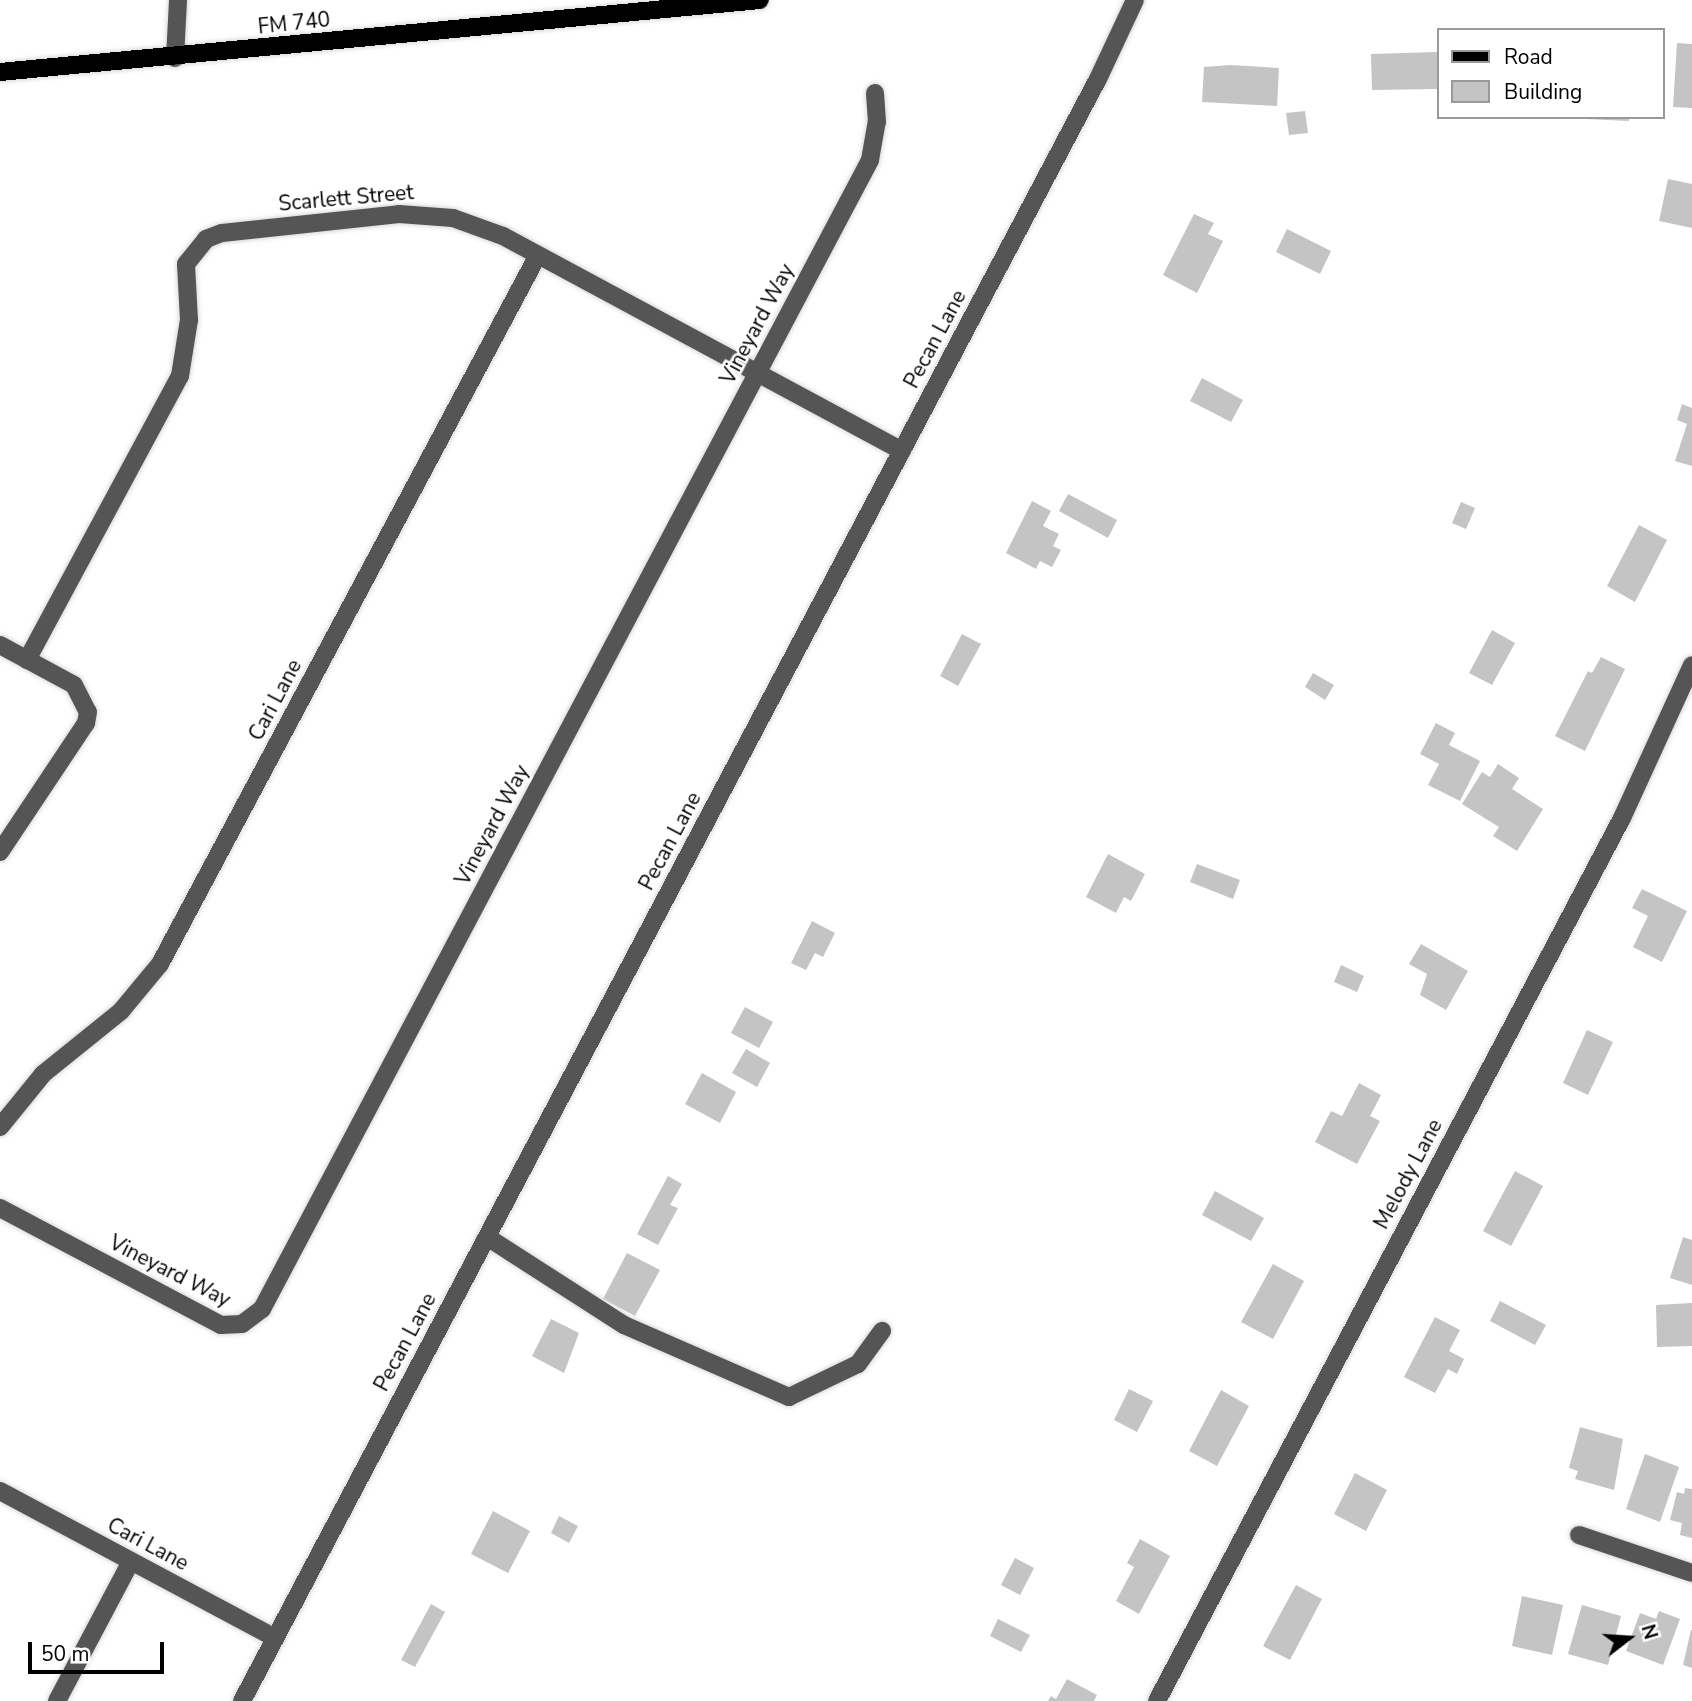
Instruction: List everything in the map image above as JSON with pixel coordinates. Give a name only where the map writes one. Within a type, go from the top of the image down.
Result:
[{"type":"main road","name":"FM 740","points":[[0,72],[175,58],[760,0]]},
{"type":"street","points":[[175,58],[178,0]]},
{"type":"street","name":"Pecan Lane","points":[[242,1701],[902,451],[1135,0]]},
{"type":"street","name":"Vineyard Way","points":[[0,1208],[220,1325],[243,1324],[261,1308],[870,160],[877,122],[875,93]]},
{"type":"street","name":"Scarlett Street","points":[[27,660],[180,376],[189,320],[186,264],[206,239],[235,231],[426,213],[474,224],[538,254],[902,451]]},
{"type":"street","name":"Cari Lane","points":[[0,1127],[43,1074],[121,1011],[160,964],[538,254]]},
{"type":"street","points":[[0,645],[74,685],[88,712],[86,723],[0,852]]},
{"type":"street","name":"Melody Lane","points":[[1157,1701],[1622,818],[1692,665]]},
{"type":"street","points":[[487,1237],[624,1325],[789,1397],[858,1364],[882,1331]]},
{"type":"street","name":"Cari Lane","points":[[0,1491],[275,1638]]},
{"type":"street","points":[[1580,1535],[1692,1573]]},
{"type":"street","points":[[57,1701],[131,1561]]},
{"type":"building","points":[[1677,43],[1692,44],[1692,108],[1673,107]]},
{"type":"building","points":[[1436,52],[1436,89],[1372,90],[1371,54]]},
{"type":"building","points":[[1230,65],[1279,68],[1277,106],[1202,102],[1204,67]]},
{"type":"building","points":[[1305,111],[1308,133],[1289,135],[1286,113]]},
{"type":"building","points":[[1586,119],[1629,119],[1629,121]]},
{"type":"building","points":[[1668,179],[1692,184],[1692,228],[1659,221]]},
{"type":"building","points":[[1194,214],[1214,223],[1208,234],[1223,241],[1197,293],[1163,275]]},
{"type":"building","points":[[1287,229],[1331,251],[1320,274],[1276,252]]},
{"type":"building","points":[[1202,378],[1243,400],[1231,422],[1190,401]]},
{"type":"building","points":[[1682,404],[1692,408],[1692,466],[1675,461],[1687,424],[1677,420]]},
{"type":"building","points":[[1068,494],[1117,520],[1108,538],[1059,511]]},
{"type":"building","points":[[1032,501],[1051,511],[1043,526],[1059,534],[1053,546],[1061,550],[1052,567],[1040,561],[1036,569],[1006,553]]},
{"type":"building","points":[[1461,502],[1475,508],[1466,529],[1452,523]]},
{"type":"building","points":[[1639,525],[1667,540],[1635,602],[1607,586]]},
{"type":"building","points":[[1492,630],[1515,643],[1492,685],[1469,673]]},
{"type":"building","points":[[962,634],[981,644],[958,686],[940,676]]},
{"type":"building","points":[[1601,657],[1625,669],[1585,751],[1555,736],[1588,671],[1592,673]]},
{"type":"building","points":[[1313,673],[1334,685],[1325,700],[1305,687]]},
{"type":"building","points":[[1436,723],[1455,733],[1449,745],[1480,761],[1460,801],[1428,785],[1439,764],[1420,754]]},
{"type":"building","points":[[1498,764],[1519,778],[1512,789],[1543,809],[1517,851],[1493,836],[1499,827],[1462,804],[1482,772],[1490,777]]},
{"type":"building","points":[[1108,854],[1145,874],[1131,901],[1124,897],[1116,913],[1086,897]]},
{"type":"building","points":[[1197,864],[1240,880],[1233,899],[1190,882]]},
{"type":"building","points":[[1642,889],[1687,911],[1662,962],[1633,947],[1648,916],[1632,908]]},
{"type":"building","points":[[812,921],[835,933],[823,957],[815,953],[806,970],[791,963]]},
{"type":"building","points":[[1421,944],[1468,971],[1446,1010],[1420,995],[1427,974],[1409,964]]},
{"type":"building","points":[[1341,965],[1364,976],[1357,992],[1334,982]]},
{"type":"building","points":[[745,1007],[773,1022],[759,1048],[731,1033]]},
{"type":"building","points":[[1587,1030],[1613,1042],[1588,1095],[1563,1083]]},
{"type":"building","points":[[746,1049],[770,1063],[757,1087],[732,1073]]},
{"type":"building","points":[[702,1073],[736,1092],[720,1123],[685,1104]]},
{"type":"building","points":[[1359,1083],[1381,1095],[1370,1116],[1380,1121],[1357,1164],[1315,1142],[1331,1111],[1342,1116]]},
{"type":"building","points":[[1515,1171],[1543,1186],[1511,1246],[1483,1231]]},
{"type":"building","points":[[668,1176],[682,1184],[670,1205],[678,1208],[658,1245],[637,1234]]},
{"type":"building","points":[[1215,1191],[1264,1218],[1251,1241],[1202,1215]]},
{"type":"building","points":[[1683,1237],[1692,1240],[1692,1285],[1670,1278]]},
{"type":"building","points":[[627,1253],[660,1270],[635,1316],[603,1299]]},
{"type":"building","points":[[1273,1264],[1304,1281],[1273,1339],[1241,1322]]},
{"type":"building","points":[[1500,1301],[1546,1325],[1535,1345],[1490,1321]]},
{"type":"building","points":[[1692,1303],[1692,1346],[1657,1347],[1656,1305]]},
{"type":"building","points":[[1435,1317],[1460,1330],[1449,1351],[1464,1359],[1457,1374],[1448,1369],[1435,1393],[1404,1377]]},
{"type":"building","points":[[551,1319],[579,1333],[564,1373],[532,1356]]},
{"type":"building","points":[[1129,1389],[1153,1401],[1137,1432],[1114,1420]]},
{"type":"building","points":[[1221,1390],[1249,1406],[1217,1466],[1189,1451]]},
{"type":"building","points":[[1580,1427],[1623,1439],[1614,1490],[1575,1479],[1578,1471],[1569,1468]]},
{"type":"building","points":[[1645,1454],[1679,1467],[1660,1522],[1626,1509]]},
{"type":"building","points":[[1355,1473],[1387,1490],[1366,1531],[1334,1514]]},
{"type":"building","points":[[1685,1488],[1692,1489],[1692,1538],[1680,1535],[1682,1523],[1670,1520],[1677,1492],[1684,1494]]},
{"type":"building","points":[[493,1511],[530,1531],[508,1573],[471,1554]]},
{"type":"building","points":[[559,1516],[578,1526],[569,1543],[551,1533]]},
{"type":"building","points":[[1140,1539],[1170,1556],[1139,1614],[1116,1601],[1134,1567],[1127,1563]]},
{"type":"building","points":[[1015,1558],[1034,1568],[1020,1595],[1001,1585]]},
{"type":"building","points":[[1296,1585],[1322,1599],[1290,1660],[1263,1646]]},
{"type":"building","points":[[1522,1596],[1563,1605],[1552,1655],[1512,1646]]},
{"type":"building","points":[[431,1604],[445,1612],[415,1667],[401,1660]]},
{"type":"building","points":[[1582,1605],[1621,1616],[1608,1665],[1568,1654]]},
{"type":"building","points":[[1659,1611],[1680,1619],[1663,1665],[1626,1651],[1640,1613],[1656,1619]]},
{"type":"building","points":[[998,1619],[1030,1635],[1021,1652],[990,1636]]},
{"type":"building","points":[[1692,1630],[1692,1668],[1683,1665]]},
{"type":"building","points":[[1067,1679],[1097,1695],[1094,1701],[1048,1701],[1051,1696],[1056,1699]]}]
